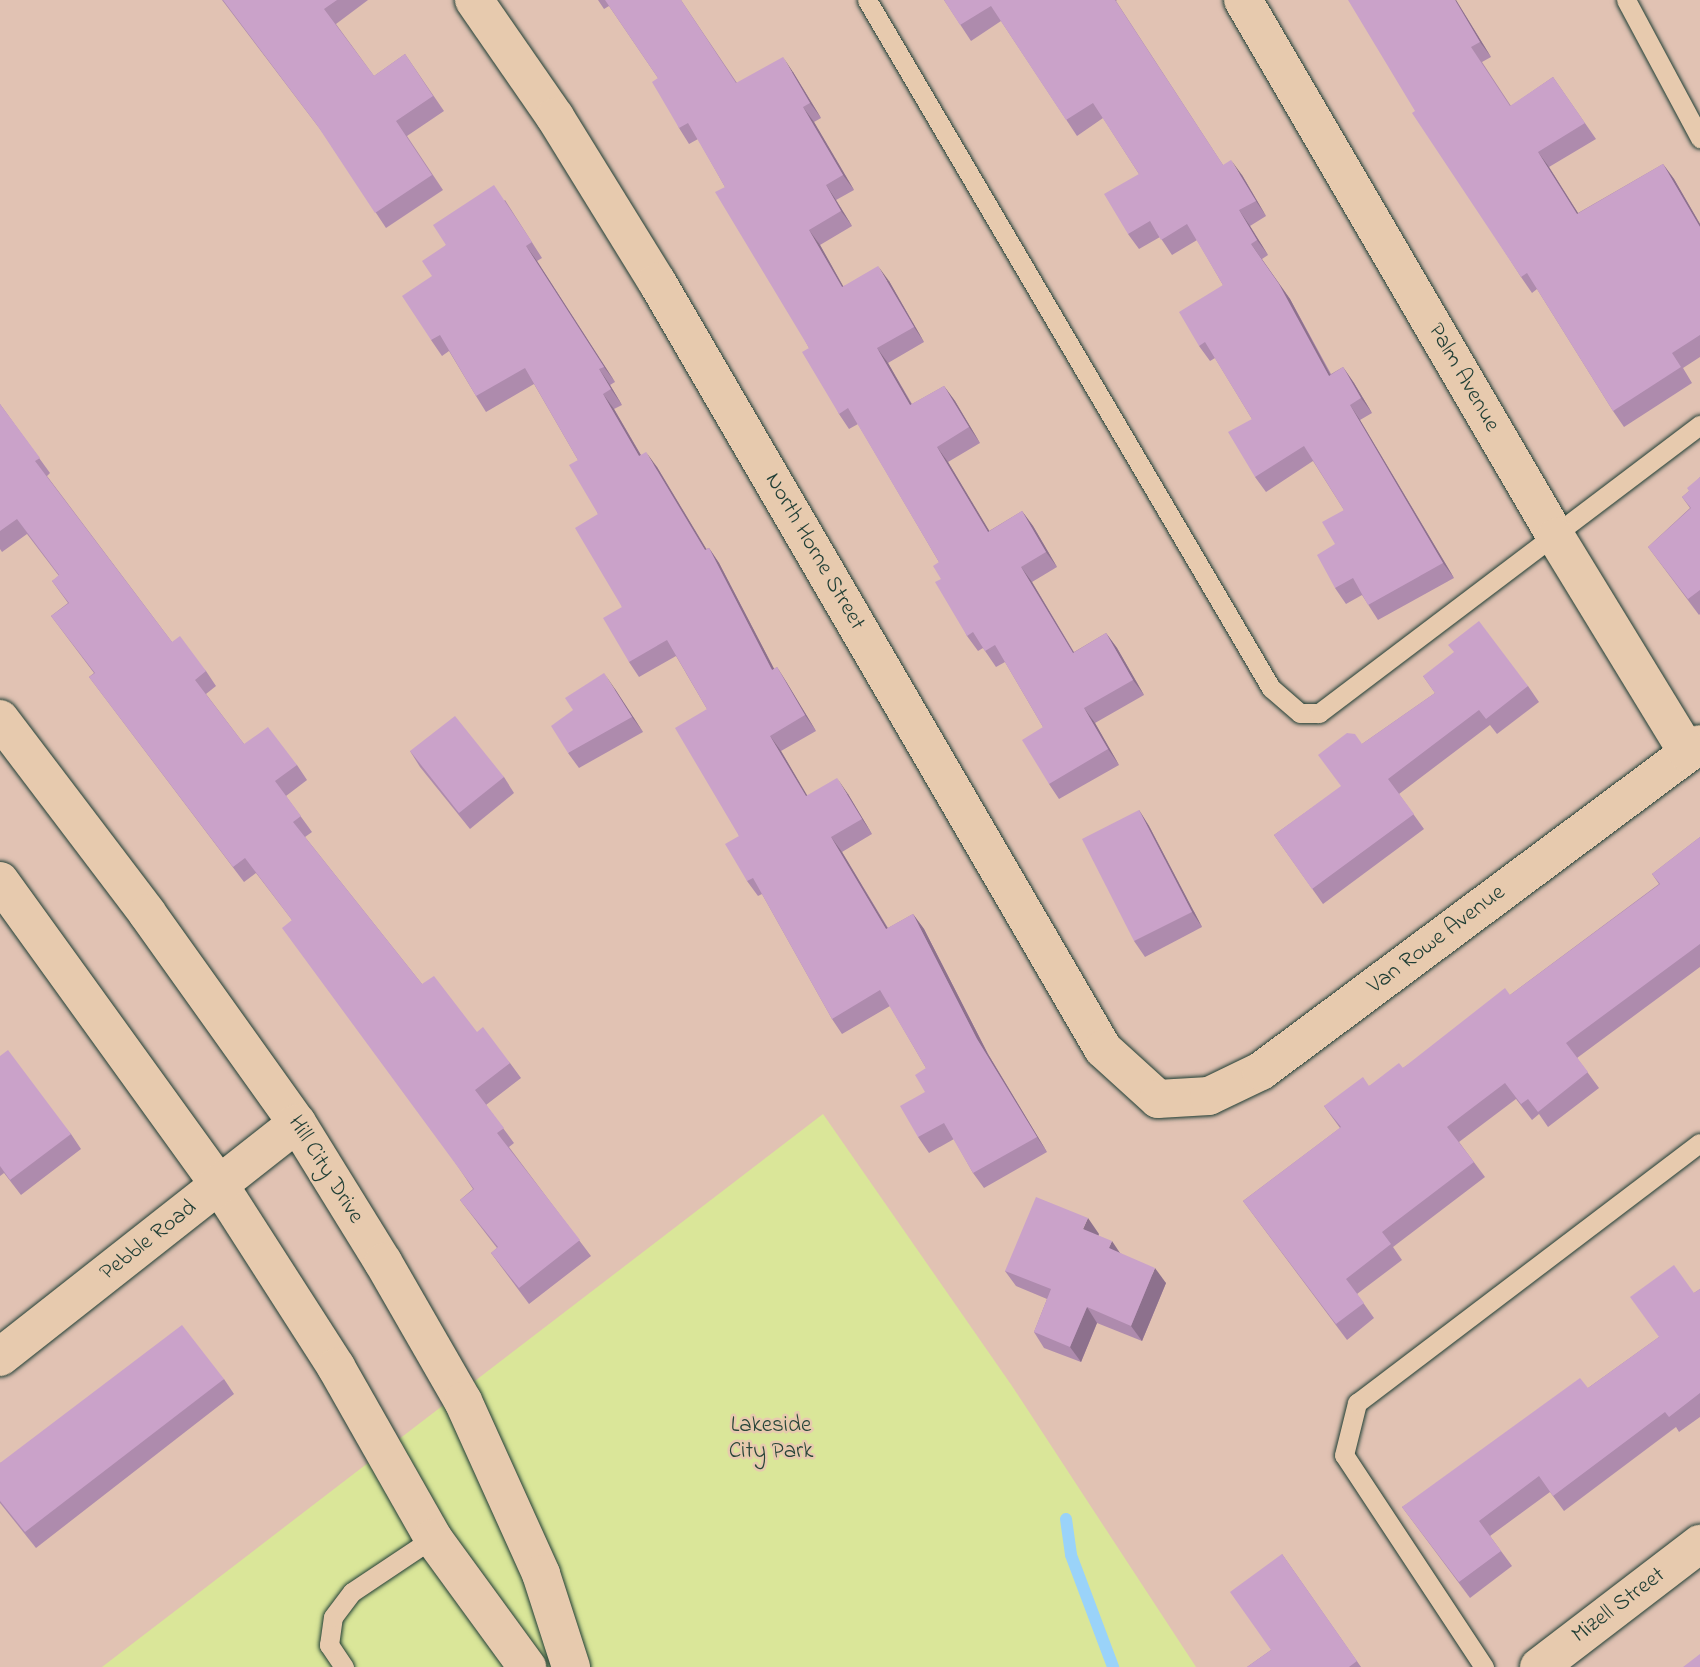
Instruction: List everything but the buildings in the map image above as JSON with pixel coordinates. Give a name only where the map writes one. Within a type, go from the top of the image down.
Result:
[{"type":"street","name":"North Horne Street","points":[[474,0],[555,117],[657,282],[1103,1049],[1158,1099]]},
{"type":"street","name":"Palm Avenue","points":[[1243,0],[1556,537],[1694,749]]},
{"type":"street","name":"Hill City Drive","points":[[0,719],[147,913],[297,1124],[463,1401],[541,1574],[570,1667]]},
{"type":"street","name":"Van Rowe Avenue","points":[[1158,1099],[1209,1096],[1261,1071],[1694,749]]},
{"type":"street","points":[[0,881],[220,1186],[335,1367],[433,1538],[527,1667]]},
{"type":"street","name":"Pebble Road","points":[[0,1357],[297,1124]]},
{"type":"street","name":"Mizell Street","points":[[1539,1667],[1700,1544]]},
{"type":"lane","points":[[867,0],[1271,688],[1300,713],[1319,713],[1556,537],[1700,425]]},
{"type":"lane","points":[[1626,0],[1700,138]]},
{"type":"lane","points":[[1484,1667],[1344,1455],[1357,1403],[1700,1143]]},
{"type":"lane","points":[[344,1667],[329,1645],[333,1617],[352,1592],[433,1538]]},
{"type":"green space","name":"Lakeside City Park","points":[[823,1114],[1012,1386],[1196,1667],[102,1667]]},
{"type":"waterway","points":[[1066,1519],[1071,1555],[1113,1667]]}]
